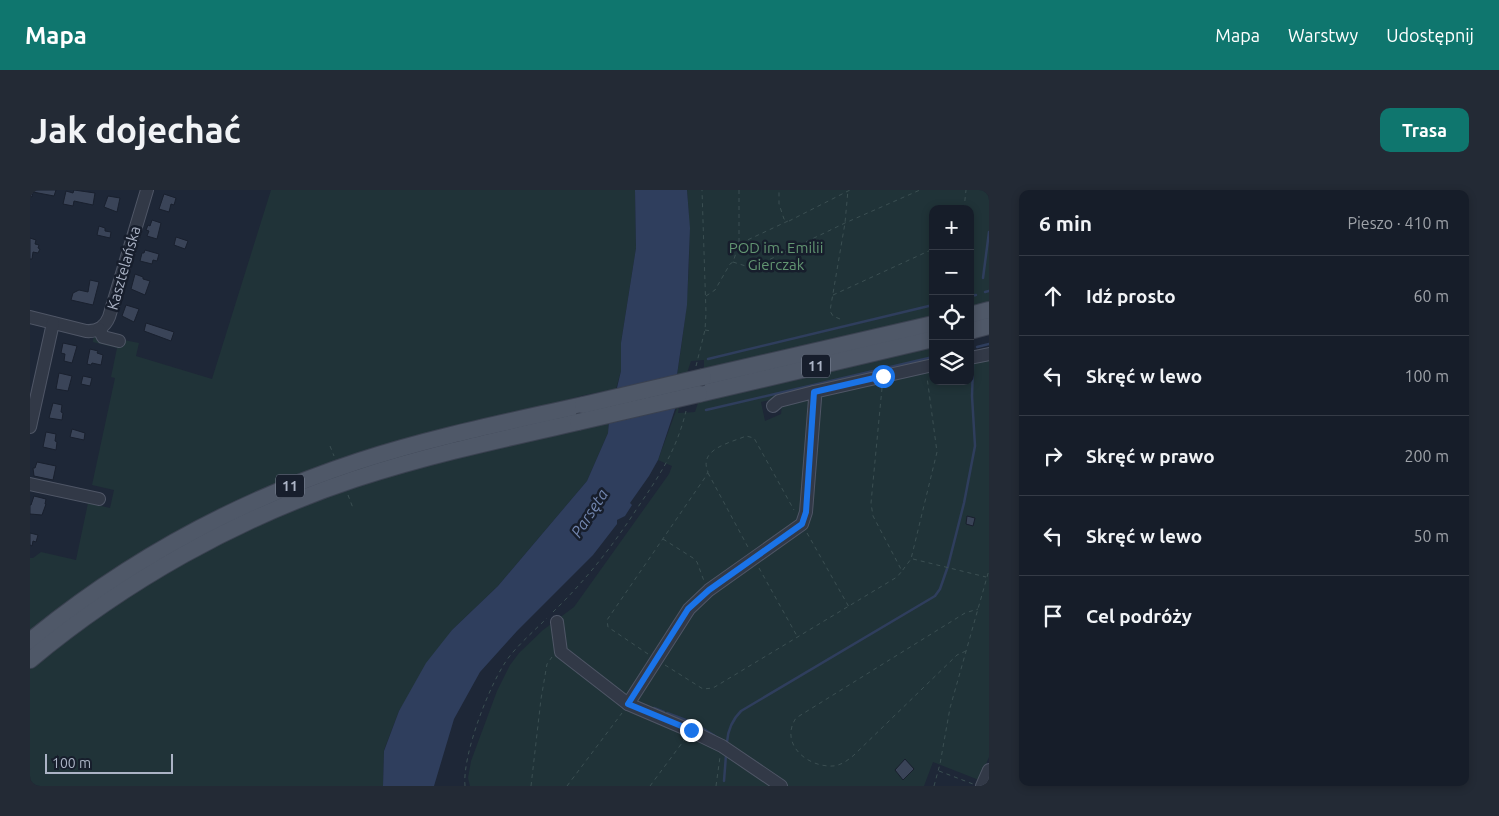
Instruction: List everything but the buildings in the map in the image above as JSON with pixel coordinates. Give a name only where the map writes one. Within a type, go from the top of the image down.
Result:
[{"type":"main road","points":[[974,314],[989,310]]},
{"type":"main road","name":"11","points":[[30,641],[86,598],[147,558],[211,523],[274,493],[338,468],[393,451],[582,405],[929,325]]},
{"type":"main road","points":[[974,329],[989,326]]},
{"type":"main road","name":"11","points":[[30,660],[96,610],[155,572],[210,541],[272,511],[343,483],[465,448],[929,340]]},
{"type":"street","name":"Kasztelańska","points":[[99,329],[105,325],[109,317],[143,191]]},
{"type":"street","points":[[30,317],[86,331],[99,329],[103,337],[119,341]]},
{"type":"street","points":[[30,427],[53,323]]},
{"type":"street","points":[[974,357],[989,354]]},
{"type":"street","points":[[773,406],[779,401],[814,392],[929,366]]},
{"type":"street","points":[[628,704],[688,609],[709,590],[802,524],[806,512],[814,392]]},
{"type":"street","points":[[30,484],[99,499]]},
{"type":"street","points":[[557,622],[560,652],[628,704],[691,730],[722,746],[781,786]]},
{"type":"street","points":[[982,786],[989,770]]},
{"type":"path","points":[[700,347],[705,330],[702,190]]},
{"type":"path","points":[[705,296],[715,290],[733,262],[739,244],[739,190]]},
{"type":"path","points":[[779,190],[778,204],[784,219],[788,221]]},
{"type":"path","points":[[739,244],[849,190]]},
{"type":"path","points":[[840,320],[833,316],[830,311],[849,190]]},
{"type":"path","points":[[733,262],[752,268],[845,223],[920,190]]},
{"type":"path","points":[[964,205],[966,190]]},
{"type":"path","points":[[832,296],[931,250]]},
{"type":"path","points":[[705,330],[711,331]]},
{"type":"path","points":[[883,376],[871,503],[873,516],[902,570],[911,559],[937,452],[931,385]]},
{"type":"path","points":[[330,446],[335,459]]},
{"type":"path","points":[[346,491],[353,508]]},
{"type":"path","points":[[663,538],[697,562],[701,576],[709,590]]},
{"type":"path","points":[[911,559],[987,578]]},
{"type":"path","points":[[934,786],[950,708],[989,570]]},
{"type":"path","points":[[966,650],[957,655],[843,764],[830,767],[817,764],[795,749],[790,732],[796,718],[965,612],[978,609]]},
{"type":"path","points":[[531,786],[547,664],[553,656],[560,652]]},
{"type":"path","points":[[567,786],[628,704]]},
{"type":"path","points":[[650,786],[691,730]]},
{"type":"path","points":[[716,786],[722,746]]},
{"type":"path","points":[[938,771],[978,786]]},
{"type":"green space","points":[[271,190],[635,190],[636,248],[621,343],[621,371],[616,389],[585,395],[460,428],[30,634],[30,558],[41,552],[76,560],[88,503],[110,508],[114,490],[92,485],[115,378],[111,377],[117,348],[93,342],[94,334],[139,343],[136,356],[212,379]]},
{"type":"green space","name":"POD im. Emilii Gierczak","points":[[687,190],[989,190],[989,306],[974,309],[974,205],[929,205],[929,320],[714,370],[713,366],[704,368],[704,360],[691,361],[687,373],[677,375],[688,283],[689,213]]},
{"type":"green space","points":[[929,345],[929,364],[761,402],[765,421],[781,414],[782,404],[929,370],[929,385],[974,385],[974,359],[989,356],[989,757],[979,780],[933,762],[924,786],[470,786],[468,778],[471,761],[497,691],[510,665],[519,653],[543,630],[574,607],[669,474],[672,466],[658,460],[681,397],[678,413],[695,412],[698,403]]},
{"type":"green space","points":[[609,421],[608,433],[587,481],[498,586],[452,630],[399,711],[384,750],[383,786],[30,786],[30,667],[117,601],[255,524],[401,469],[578,430]]},
{"type":"water","name":"Parsęta","points":[[635,190],[687,190],[690,228],[687,305],[677,375],[676,406],[658,460],[630,503],[632,505],[625,516],[617,520],[617,524],[593,555],[517,631],[480,672],[454,719],[434,786],[383,786],[384,751],[399,711],[426,663],[452,630],[498,586],[587,481],[608,433],[621,371],[621,343],[636,248]]},
{"type":"waterway","points":[[983,278],[989,232]]},
{"type":"waterway","points":[[985,292],[989,291]]},
{"type":"waterway","points":[[708,359],[929,306]]},
{"type":"waterway","points":[[977,347],[989,344]]},
{"type":"waterway","points":[[706,410],[929,358]]},
{"type":"waterway","points":[[724,742],[727,742],[731,725],[741,711],[935,596],[940,589],[948,566],[964,503],[975,446],[972,385]]},
{"type":"waterway","points":[[654,708],[664,712]]},
{"type":"waterway","points":[[667,713],[691,722]]},
{"type":"waterway","points":[[697,725],[715,736]]},
{"type":"waterway","points":[[724,781],[726,755]]},
{"type":"route","points":[[691,730],[628,704],[688,609],[709,590],[802,524],[806,512],[814,392],[883,376]]}]
